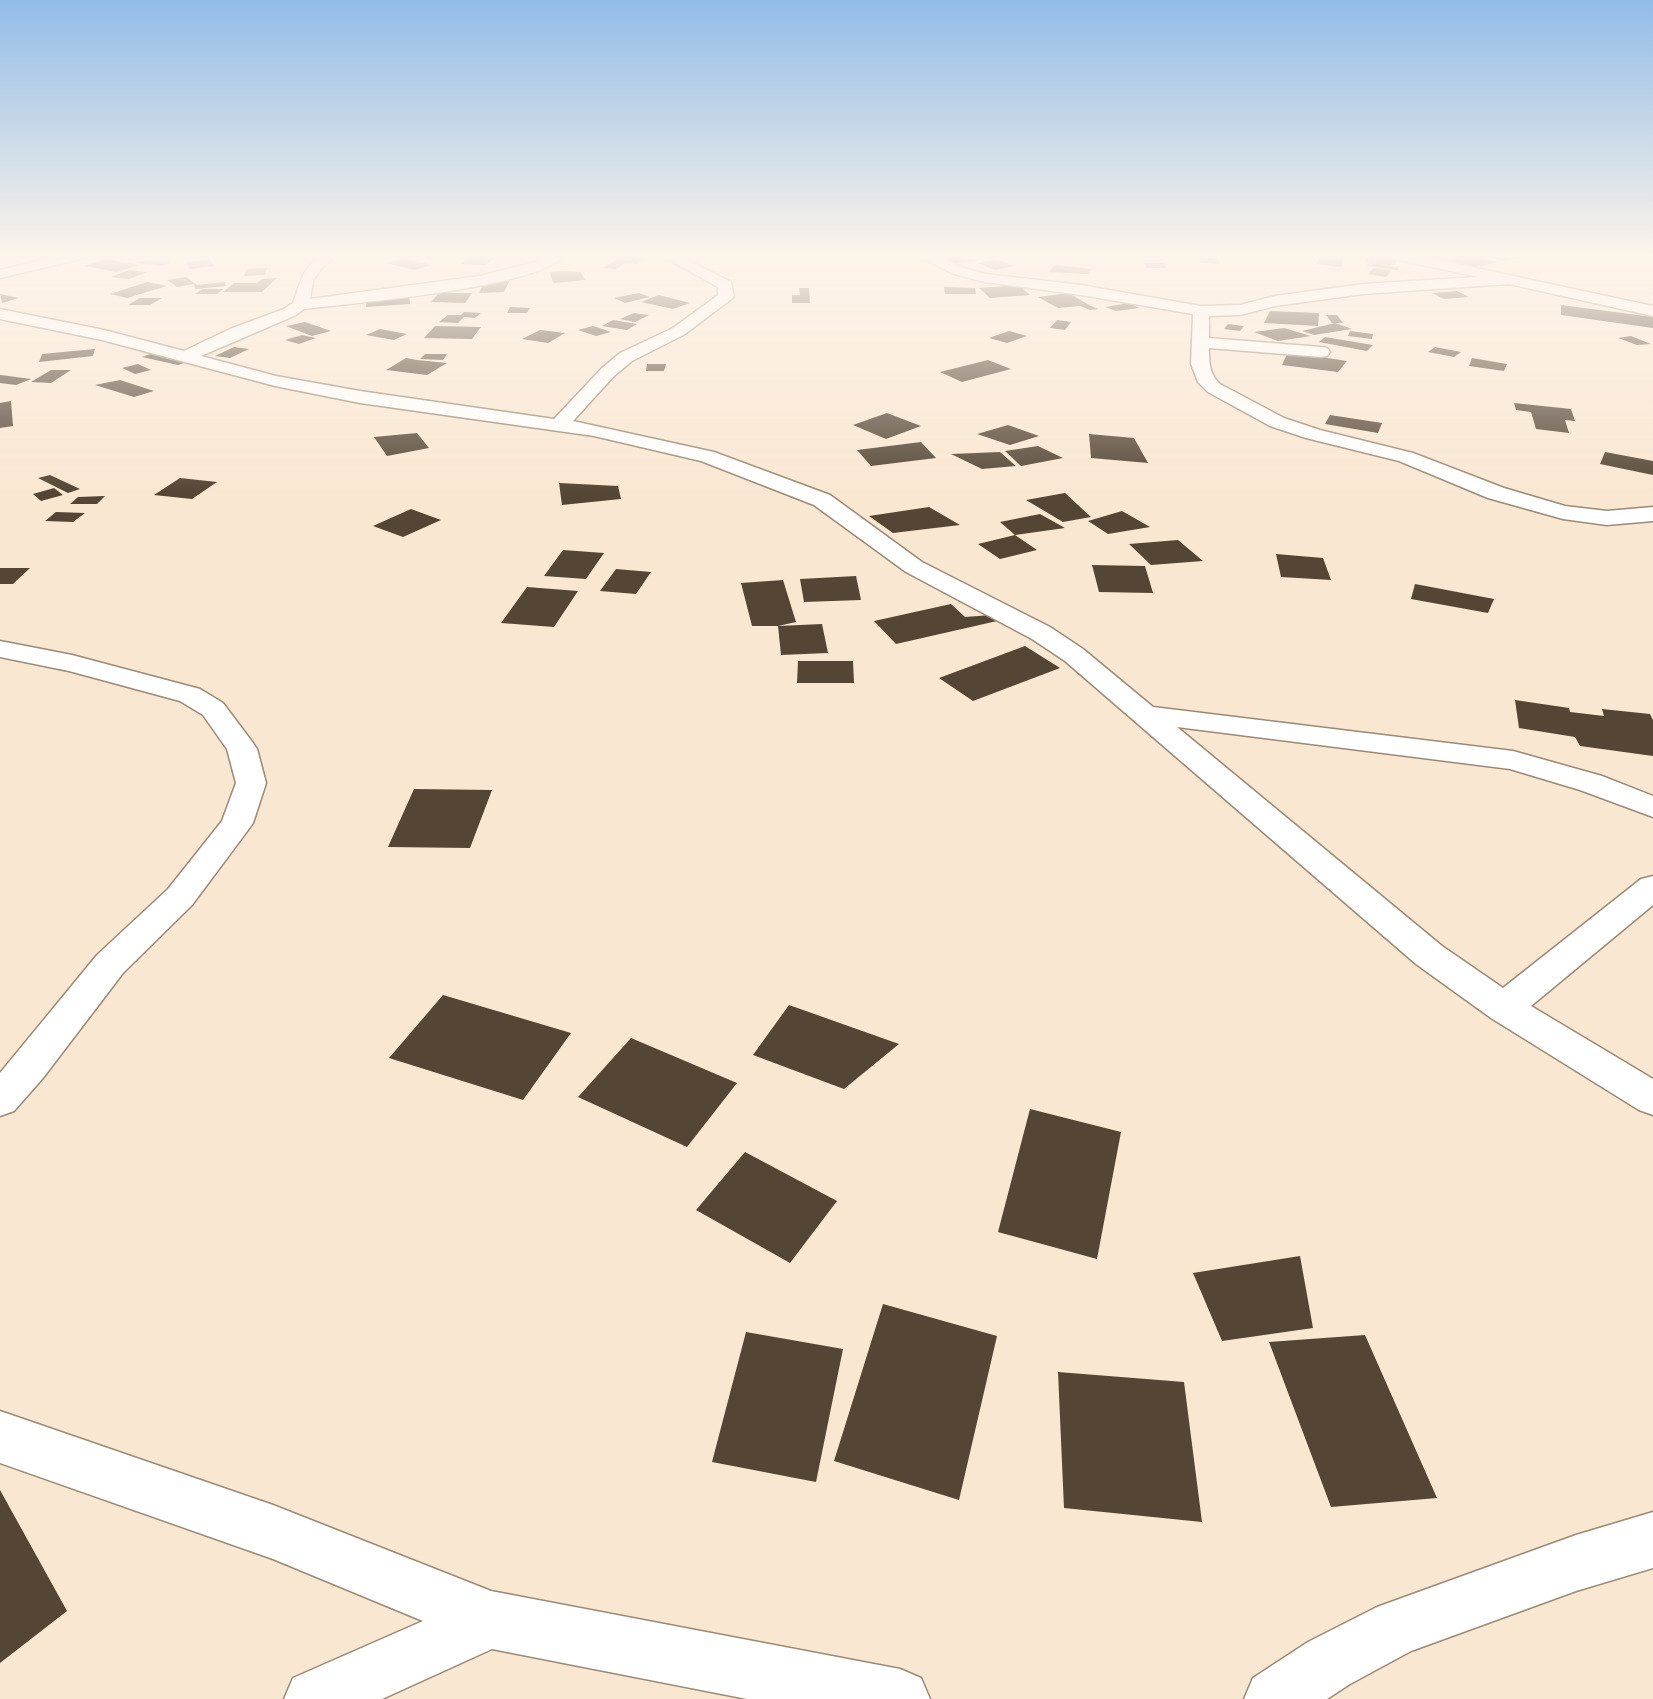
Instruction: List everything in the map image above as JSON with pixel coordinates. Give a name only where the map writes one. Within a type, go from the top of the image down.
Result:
[{"type":"street","points":[[100,334],[275,381],[360,397],[594,430],[707,456],[822,500],[914,567],[1041,633],[1074,655],[1429,955],[1504,1008],[1653,1099]]},
{"type":"street","points":[[183,358],[233,334]]},
{"type":"street","points":[[560,424],[608,372],[626,357],[672,334]]},
{"type":"street","points":[[1201,334],[1200,364],[1204,378],[1214,388],[1277,423],[1406,457],[1496,493],[1563,512],[1607,518],[1653,514]]},
{"type":"street","points":[[1201,342],[1321,352]]},
{"type":"street","points":[[0,649],[72,663],[190,694],[213,709],[242,749],[251,783],[237,823],[180,897],[110,964],[0,1100]]},
{"type":"street","points":[[1143,714],[1513,760],[1591,783],[1653,807]]},
{"type":"street","points":[[1504,1008],[1653,887]]},
{"type":"street","points":[[0,1437],[273,1532],[491,1620],[900,1699]]},
{"type":"street","points":[[1274,1699],[1329,1663],[1397,1627],[1576,1563],[1653,1540]]},
{"type":"street","points":[[314,1699],[491,1620]]},
{"type":"building","points":[[368,334],[406,334],[394,340],[366,335]]},
{"type":"building","points":[[427,334],[476,334],[472,339],[424,338]]},
{"type":"building","points":[[531,334],[563,334],[548,343],[522,339]]},
{"type":"building","points":[[1000,334],[1027,336],[1007,343],[989,338]]},
{"type":"building","points":[[1260,334],[1311,336],[1278,341]]},
{"type":"building","points":[[1349,334],[1373,334],[1372,339],[1348,336]]},
{"type":"building","points":[[302,335],[316,338],[299,344],[285,340]]},
{"type":"building","points":[[1631,336],[1651,344],[1637,345],[1618,338]]},
{"type":"building","points":[[1325,337],[1373,345],[1367,351],[1319,342]]},
{"type":"building","points":[[234,347],[249,349],[230,358],[215,356]]},
{"type":"building","points":[[1435,347],[1461,352],[1454,357],[1428,352]]},
{"type":"building","points":[[95,349],[93,356],[39,362],[42,354]]},
{"type":"building","points":[[1288,352],[1347,361],[1338,372],[1282,365]]},
{"type":"building","points":[[153,353],[190,361],[178,365],[142,357]]},
{"type":"building","points":[[425,354],[447,354],[443,360],[420,359]]},
{"type":"building","points":[[406,358],[447,363],[427,375],[386,370]]},
{"type":"building","points":[[1472,358],[1507,364],[1504,371],[1469,366]]},
{"type":"building","points":[[988,360],[1011,369],[962,382],[940,372]]},
{"type":"building","points":[[138,364],[151,370],[135,374],[122,368]]},
{"type":"building","points":[[647,364],[666,364],[664,371],[646,371]]},
{"type":"building","points":[[51,370],[71,370],[51,383],[31,382]]},
{"type":"building","points":[[0,375],[31,379],[16,385],[0,383]]},
{"type":"building","points":[[120,380],[154,391],[134,397],[95,385]]},
{"type":"building","points":[[11,401],[13,426],[0,428],[0,403]]},
{"type":"building","points":[[1514,403],[1571,409],[1575,421],[1565,420],[1569,433],[1536,429],[1531,412],[1516,410]]},
{"type":"building","points":[[887,413],[921,426],[886,439],[853,425]]},
{"type":"building","points":[[1330,415],[1382,423],[1378,433],[1325,424]]},
{"type":"building","points":[[1008,425],[1039,436],[1010,445],[977,434]]},
{"type":"building","points":[[417,433],[429,448],[387,456],[374,437]]},
{"type":"building","points":[[1089,434],[1134,438],[1148,463],[1091,458]]},
{"type":"building","points":[[921,442],[936,458],[871,466],[857,450]]},
{"type":"building","points":[[1038,446],[1063,458],[1021,466],[1005,451]]},
{"type":"building","points":[[1000,452],[1016,466],[982,469],[951,454]]},
{"type":"building","points":[[1605,452],[1653,461],[1653,475],[1600,464]]},
{"type":"building","points":[[50,475],[80,489],[68,493],[38,478]]},
{"type":"building","points":[[180,478],[217,482],[192,499],[154,495]]},
{"type":"building","points":[[559,483],[618,486],[621,499],[562,505]]},
{"type":"building","points":[[54,488],[63,495],[41,501],[33,494]]},
{"type":"building","points":[[1065,493],[1091,517],[1063,522],[1026,500]]},
{"type":"building","points":[[105,496],[97,504],[70,504],[78,497]]},
{"type":"building","points":[[929,507],[960,525],[893,533],[869,516]]},
{"type":"building","points":[[411,509],[441,520],[403,537],[373,526]]},
{"type":"building","points":[[1122,511],[1150,527],[1108,534],[1088,521]]},
{"type":"building","points":[[56,512],[85,513],[73,522],[45,521]]},
{"type":"building","points":[[1040,514],[1065,528],[1015,535],[1000,522]]},
{"type":"building","points":[[1015,535],[1037,550],[1000,559],[978,544]]},
{"type":"building","points":[[1178,540],[1203,561],[1151,565],[1129,544]]},
{"type":"building","points":[[563,550],[604,553],[586,579],[544,576]]},
{"type":"building","points":[[1276,554],[1323,558],[1331,580],[1281,577]]},
{"type":"building","points":[[1092,565],[1145,566],[1153,593],[1099,592]]},
{"type":"building","points":[[0,568],[30,568],[13,584],[0,584]]},
{"type":"building","points":[[616,569],[651,572],[636,594],[600,591]]},
{"type":"building","points":[[856,576],[861,600],[804,602],[800,579]]},
{"type":"building","points":[[783,580],[796,622],[778,626],[752,626],[741,583]]},
{"type":"building","points":[[1415,584],[1494,599],[1488,613],[1411,599]]},
{"type":"building","points":[[527,587],[578,591],[554,627],[501,623]]},
{"type":"building","points":[[951,604],[965,617],[991,615],[997,621],[896,644],[874,621]]},
{"type":"building","points":[[822,624],[828,653],[781,655],[778,626]]},
{"type":"building","points":[[1025,646],[1060,668],[973,701],[939,678]]},
{"type":"building","points":[[798,661],[853,661],[854,683],[797,683]]},
{"type":"building","points":[[1515,700],[1569,708],[1570,712],[1604,716],[1602,709],[1650,714],[1653,720],[1653,756],[1580,746],[1575,737],[1519,728]]},
{"type":"building","points":[[414,789],[492,790],[470,848],[388,847]]},
{"type":"building","points":[[443,995],[571,1033],[523,1100],[389,1058]]},
{"type":"building","points":[[789,1005],[899,1044],[844,1089],[753,1055]]},
{"type":"building","points":[[631,1038],[737,1083],[687,1147],[578,1097]]},
{"type":"building","points":[[1030,1109],[1121,1132],[1097,1259],[998,1232]]},
{"type":"building","points":[[745,1152],[837,1201],[790,1263],[696,1210]]},
{"type":"building","points":[[1300,1256],[1313,1328],[1222,1341],[1193,1273]]},
{"type":"building","points":[[883,1304],[997,1336],[959,1500],[834,1461]]},
{"type":"building","points":[[746,1332],[843,1349],[816,1482],[712,1462]]},
{"type":"building","points":[[1365,1335],[1437,1498],[1331,1507],[1269,1342]]},
{"type":"building","points":[[1058,1372],[1184,1382],[1202,1522],[1064,1508]]},
{"type":"building","points":[[0,1490],[67,1611],[0,1663]]}]
